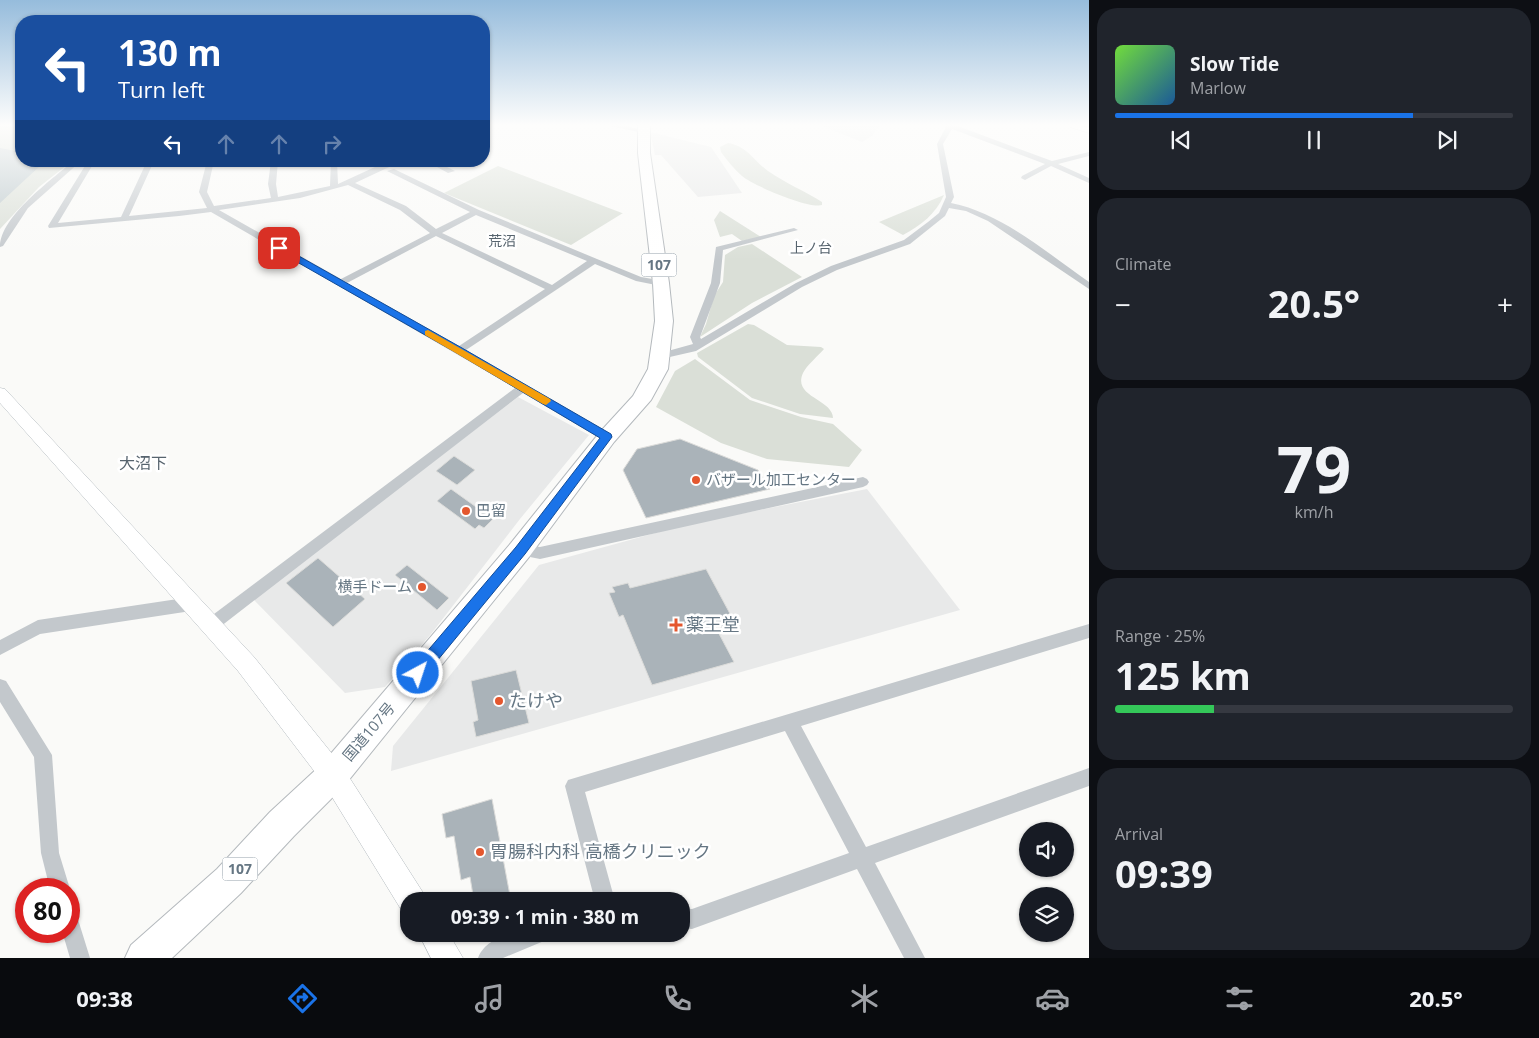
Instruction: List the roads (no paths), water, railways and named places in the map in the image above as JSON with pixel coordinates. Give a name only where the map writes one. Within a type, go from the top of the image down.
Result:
[{"type":"highway","name":"国道107号","points":[[144,958],[229,880],[282,824],[333,775],[520,550],[607,437],[641,400],[658,369],[664,321],[646,170]]},
{"type":"street","points":[[0,244],[25,206],[68,170]]},
{"type":"street","points":[[87,170],[52,226],[179,214],[300,196],[349,183],[377,170]]},
{"type":"street","points":[[124,219],[147,170]]},
{"type":"street","points":[[210,170],[204,192],[211,208],[607,437]]},
{"type":"street","points":[[274,170],[272,184],[274,200]]},
{"type":"street","points":[[334,170],[334,188]]},
{"type":"street","points":[[660,356],[698,345],[799,285],[834,268],[907,242],[931,224],[947,205],[950,197],[945,170]]},
{"type":"street","points":[[1025,178],[1040,170]]},
{"type":"street","points":[[1062,170],[1089,182]]},
{"type":"street","points":[[391,171],[476,212],[594,261],[639,279],[661,283]]},
{"type":"street","points":[[349,183],[403,208],[436,233],[552,288]]},
{"type":"street","points":[[947,205],[968,209],[991,219],[1089,286]]},
{"type":"street","points":[[340,283],[476,212]]},
{"type":"street","points":[[698,345],[695,337],[704,316],[720,265],[719,249],[794,230]]},
{"type":"street","points":[[459,350],[594,261]]},
{"type":"street","points":[[211,625],[523,388]]},
{"type":"street","points":[[0,393],[246,664],[333,775],[406,892]]},
{"type":"street","points":[[520,550],[540,553],[862,482]]},
{"type":"street","points":[[0,648],[38,627],[191,604]]},
{"type":"street","points":[[603,892],[574,786],[1087,634]]},
{"type":"street","points":[[0,687],[43,755],[50,853],[57,878]]},
{"type":"street","points":[[789,721],[915,958]]},
{"type":"street","points":[[690,918],[1089,777]]},
{"type":"street","points":[[438,942],[448,958]]},
{"type":"street","points":[[488,958],[496,949],[515,942]]},
{"type":"street","points":[[76,943],[80,958]]},
{"type":"place","name":"バザール加工センター","points":[[696,480]]},
{"type":"place","name":"巴留","points":[[466,511]]},
{"type":"place","name":"横手ドーム","points":[[422,587]]},
{"type":"place","name":"薬王堂","points":[[676,625]]},
{"type":"place","name":"たけや","points":[[499,701]]},
{"type":"place","name":"胃腸科内科 高橋クリニック","points":[[480,852]]},
{"type":"district","name":"荒沼","points":[[502,241]]},
{"type":"district","name":"上ノ台","points":[[811,248]]},
{"type":"district","name":"大沼下","points":[[143,463]]}]
